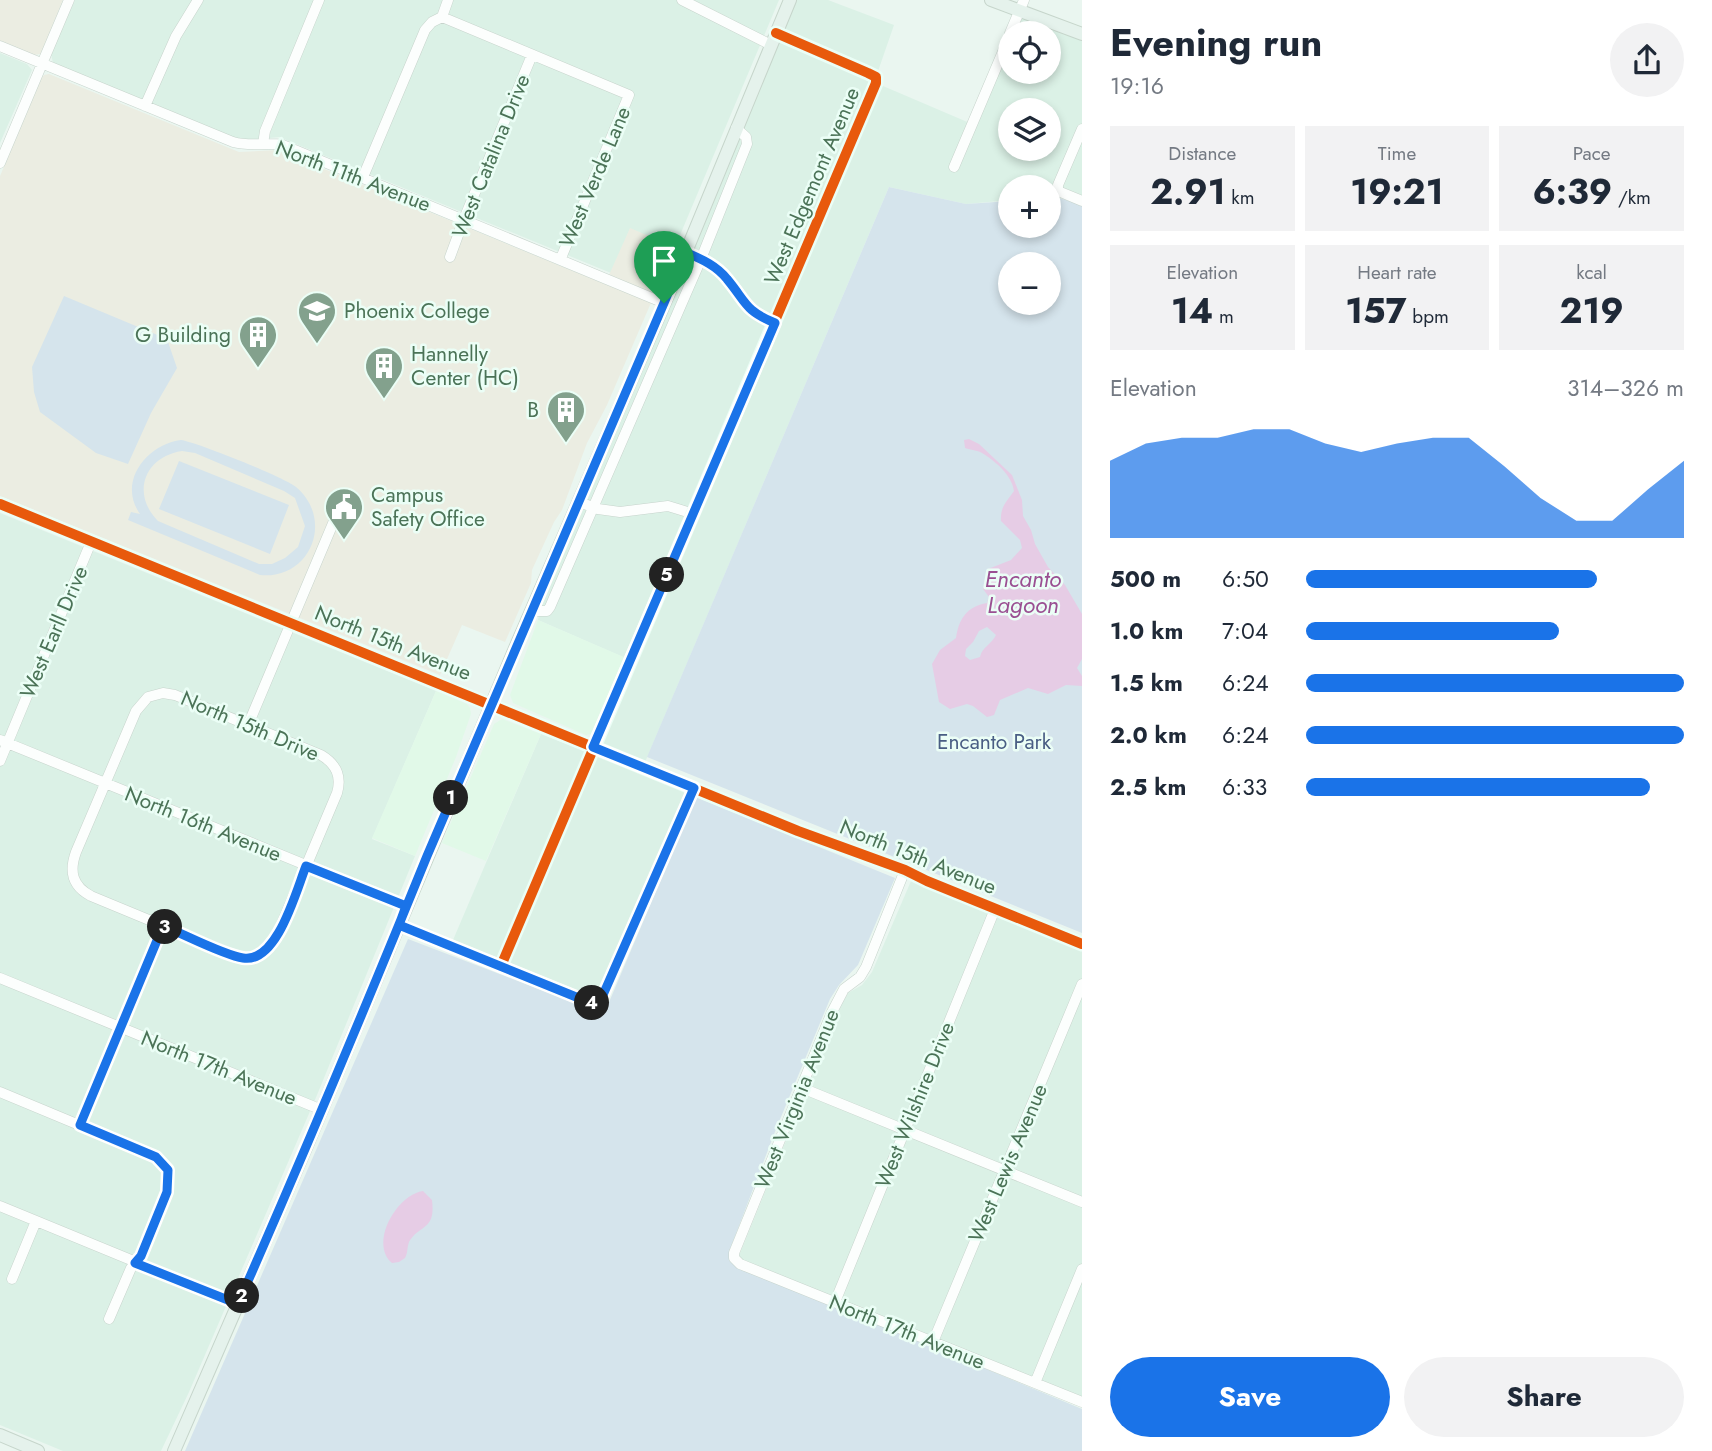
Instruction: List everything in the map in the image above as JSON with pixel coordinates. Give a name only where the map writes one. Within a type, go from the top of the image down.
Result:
[{"type":"main road","points":[[174,1451],[322,1110],[790,0]]},
{"type":"main road","points":[[991,0],[1022,5],[1082,34]]},
{"type":"main road","points":[[0,1435],[38,1451]]},
{"type":"street","points":[[0,163],[69,0]]},
{"type":"street","points":[[145,106],[176,36],[198,0]]},
{"type":"street","points":[[263,144],[265,131],[320,0]]},
{"type":"street","points":[[442,18],[448,0]]},
{"type":"street","points":[[682,0],[774,39]]},
{"type":"street","points":[[363,177],[425,30],[432,22],[442,18],[531,55]]},
{"type":"street","name":"West Edgemont Avenue","points":[[501,966],[876,83],[876,77],[774,39]]},
{"type":"street","name":"North 11th Avenue","points":[[0,46],[233,142],[242,145],[283,145],[561,258],[664,303]]},
{"type":"street","name":"West Verde Lane","points":[[531,55],[629,95],[561,258]]},
{"type":"street","name":"West Catalina Drive","points":[[450,257],[531,55]]},
{"type":"street","points":[[954,167],[998,62]]},
{"type":"street","points":[[531,611],[547,611],[550,607],[701,259],[747,144],[746,137],[736,128]]},
{"type":"street","points":[[1082,129],[1058,185],[1058,191],[1082,201]]},
{"type":"street","points":[[685,252],[717,269],[728,279],[744,305],[756,315],[775,323]]},
{"type":"street","points":[[579,502],[620,512],[668,506],[694,514]]},
{"type":"street","name":"North 15th Avenue","points":[[0,505],[1082,944]]},
{"type":"street","points":[[248,725],[339,509]]},
{"type":"street","name":"West Earll Drive","points":[[0,761],[4,742],[91,542]]},
{"type":"street","name":"North 15th Drive","points":[[105,785],[136,711],[144,700],[163,693],[175,695],[321,755],[331,762],[338,775],[337,793],[306,866]]},
{"type":"street","name":"North 16th Avenue","points":[[4,742],[406,906]]},
{"type":"street","points":[[105,785],[72,863],[72,877],[84,893],[242,958],[262,954],[275,940],[306,866]]},
{"type":"street","points":[[399,925],[599,1004],[694,788]]},
{"type":"street","name":"West Virginia Avenue","points":[[734,1258],[838,998],[844,989],[860,977],[866,967],[905,870]]},
{"type":"street","name":"West Wilshire Drive","points":[[835,1302],[995,909]]},
{"type":"street","points":[[80,1125],[163,926]]},
{"type":"street","name":"North 17th Avenue","points":[[0,978],[322,1110]]},
{"type":"street","name":"West Lewis Avenue","points":[[933,1342],[1082,984]]},
{"type":"street","points":[[802,1088],[1082,1202]]},
{"type":"street","points":[[0,1092],[156,1157],[168,1170],[167,1192],[141,1256],[131,1268],[109,1319]]},
{"type":"street","points":[[0,1206],[238,1304]]},
{"type":"street","points":[[12,1279],[36,1221]]},
{"type":"street","name":"North 17th Avenue","points":[[734,1258],[740,1264],[1082,1402]]},
{"type":"street","points":[[1035,1383],[1082,1269]]},
{"type":"shaded area","points":[[0,0],[63,0],[41,54],[33,55],[0,41]]},
{"type":"shaded area","points":[[75,0],[779,0],[675,247],[630,229],[611,273],[279,137],[241,141],[53,63],[51,54]]},
{"type":"shaded area","points":[[790,0],[828,0],[894,25],[876,83],[972,124],[998,63],[998,84],[1061,84],[1061,26],[1082,34],[1082,201],[1061,193],[1061,175],[998,175],[998,201],[966,204],[889,187],[643,767],[593,747],[625,658],[538,620],[548,574]]},
{"type":"shaded area","points":[[1020,11],[1047,21],[1015,21]]},
{"type":"shaded area","points":[[0,53],[27,64],[32,70],[0,143]]},
{"type":"shaded area","name":"Phoenix College","points":[[49,74],[239,152],[278,150],[605,284],[630,228],[675,247],[607,405],[587,443],[562,510],[532,570],[531,583],[505,642],[462,625],[440,675],[0,496],[0,176],[41,79]]},
{"type":"shaded area","points":[[0,513],[436,691],[372,839],[415,856],[317,1095],[161,1451],[63,1451],[0,1425]]},
{"type":"shaded area","points":[[538,620],[626,658],[591,734],[586,735],[513,703],[510,695]]},
{"type":"shaded area","points":[[436,691],[467,704],[471,714],[415,856],[372,838]]},
{"type":"shaded area","points":[[502,719],[541,734],[486,861],[442,843],[494,724]]},
{"type":"shaded area","points":[[541,734],[683,790],[685,794],[597,998],[453,940]]},
{"type":"shaded area","points":[[911,881],[1082,951],[1082,1397],[738,1258],[841,1006],[848,993],[862,985],[872,972]]},
{"type":"green space","name":"Encanto Park","points":[[889,187],[966,204],[998,202],[998,238],[1061,238],[1061,199],[1082,205],[1082,933],[647,757]]},
{"type":"green space","points":[[64,296],[167,339],[177,368],[151,413],[128,464],[96,453],[40,412],[34,392],[32,367]]},
{"type":"green space","points":[[181,440],[204,447],[296,487],[308,500],[314,515],[315,531],[304,558],[292,568],[278,574],[260,575],[128,520],[131,512],[140,514],[132,490],[139,466],[157,449]],"holes":[[[182,451],[195,453],[295,498],[305,526],[298,547],[272,564],[259,564],[158,521],[145,500],[146,478],[158,461],[169,455]]]},
{"type":"green space","points":[[179,461],[289,505],[270,554],[159,509]]},
{"type":"green space","points":[[696,797],[895,878],[858,965],[830,999],[729,1252],[730,1262],[1082,1409],[1082,1451],[185,1451],[408,939],[604,1014]]},
{"type":"water","name":"Encanto Lagoon","points":[[969,439],[979,444],[1012,475],[1022,500],[1023,516],[1035,544],[1082,614],[1082,659],[1077,668],[1082,676],[1082,686],[1066,685],[1048,694],[1028,688],[1000,700],[994,715],[987,717],[967,704],[950,709],[939,702],[932,664],[940,650],[956,638],[965,615],[974,607],[987,603],[989,597],[983,589],[988,569],[1011,560],[1022,548],[1020,540],[1001,521],[1003,508],[1014,491],[1010,479],[987,456],[965,448],[964,440]],"holes":[[[987,627],[996,635],[980,657],[970,660],[965,656],[966,649],[979,631]]]},
{"type":"water","points":[[423,1191],[432,1200],[432,1217],[409,1242],[405,1258],[392,1263],[383,1244],[389,1221],[404,1201]]},
{"type":"cycle path","points":[[501,966],[876,83],[876,77],[776,33]]},
{"type":"cycle path","points":[[0,504],[798,831],[905,870],[1082,944]]},
{"type":"place","name":"Phoenix College","points":[[317,345]]},
{"type":"place","name":"G Building","points":[[258,369]]},
{"type":"place","name":"Hannelly Center (HC)","points":[[384,400]]},
{"type":"place","name":"B","points":[[566,444]]},
{"type":"place","name":"Campus Safety Office","points":[[344,541]]},
{"type":"route","points":[[664,303],[516,646],[427,856],[399,925],[305,1150],[238,1304],[135,1263],[141,1256],[167,1192],[168,1170],[156,1157],[80,1125],[163,926],[242,958],[254,958],[262,954],[275,940],[306,866],[406,906],[399,925],[599,1004],[694,788],[593,747],[775,323],[756,315],[744,305],[728,279],[717,269],[685,252],[664,303]]}]
